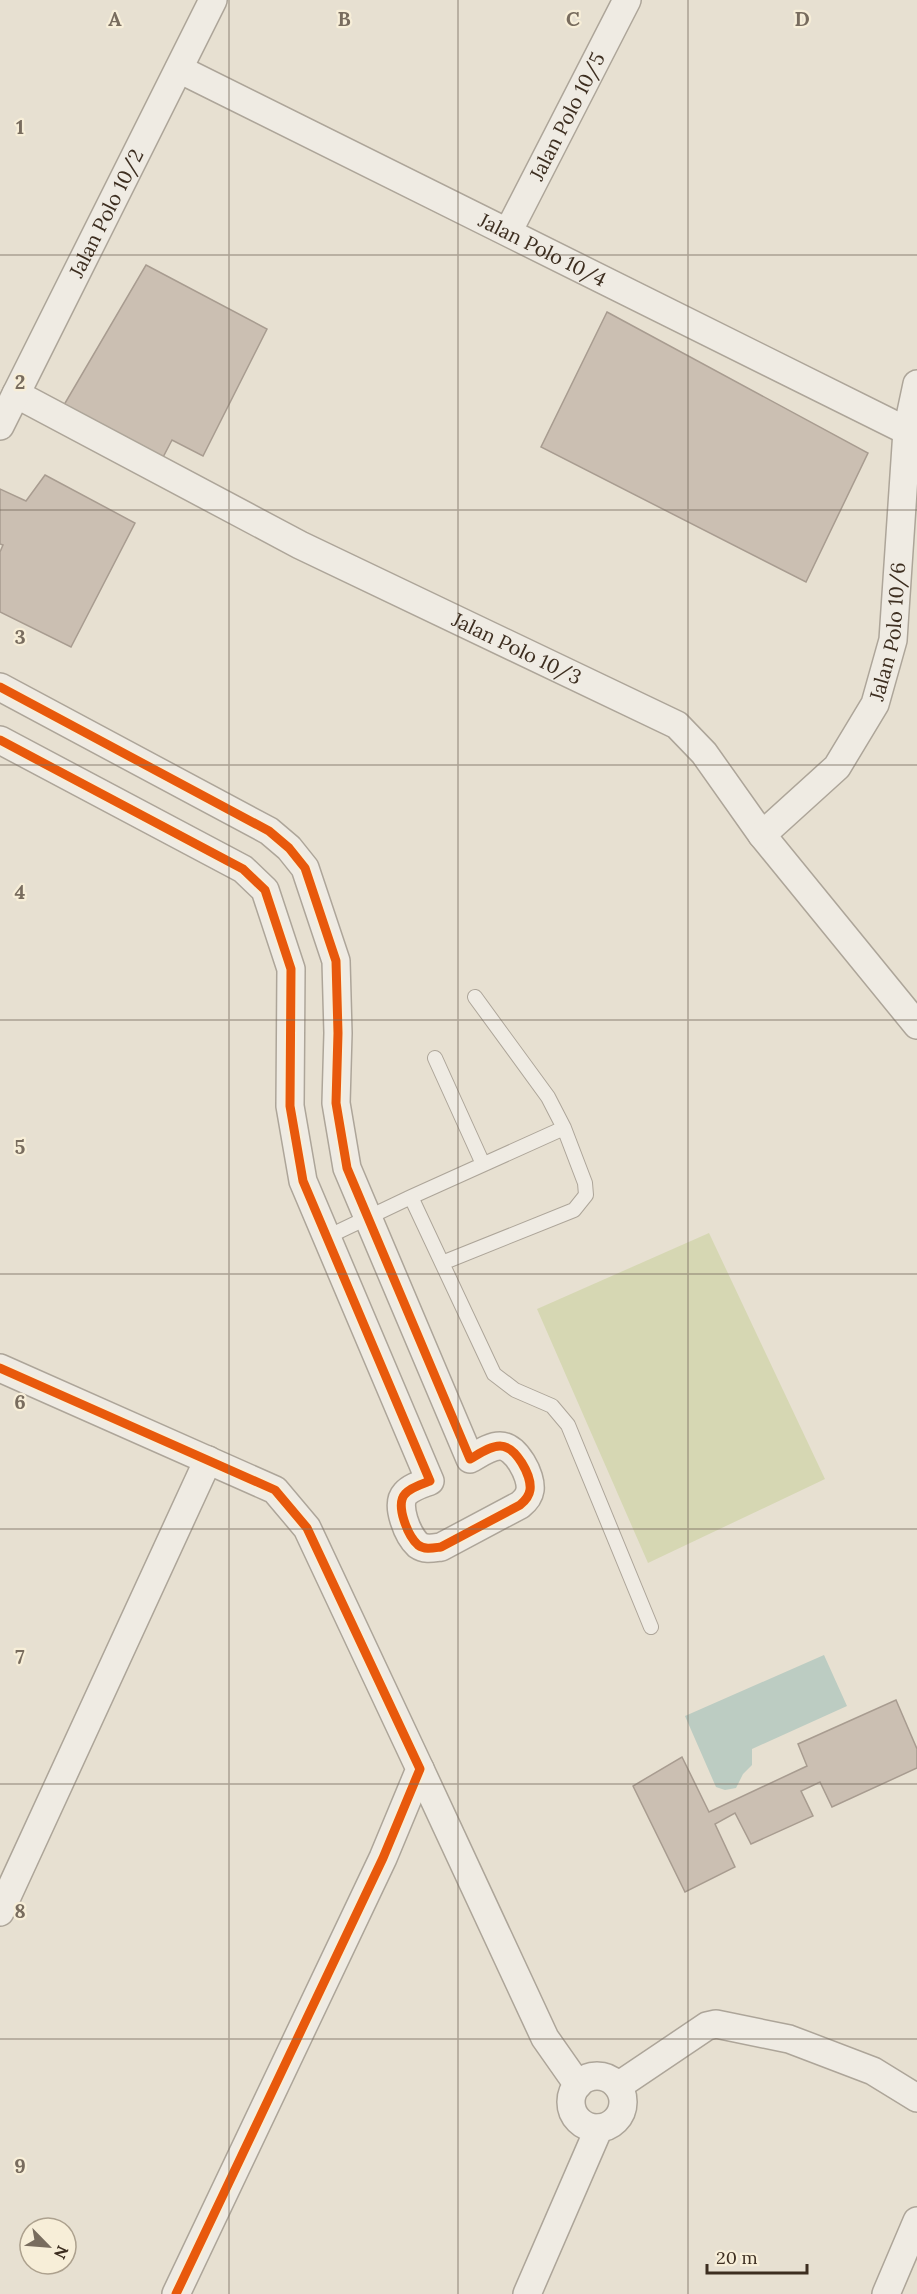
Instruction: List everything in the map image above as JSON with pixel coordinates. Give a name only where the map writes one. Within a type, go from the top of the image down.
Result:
[{"type":"street","name":"Jalan Polo 10/2","points":[[0,426],[213,0]]},
{"type":"street","name":"Jalan Polo 10/5","points":[[508,232],[627,0]]},
{"type":"street","name":"Jalan Polo 10/4","points":[[179,69],[907,431]]},
{"type":"street","name":"Jalan Polo 10/6","points":[[762,835],[837,767],[875,704],[893,640],[907,431],[917,384]]},
{"type":"street","name":"Jalan Polo 10/3","points":[[16,394],[300,545],[677,725],[704,753],[762,835],[917,1025]]},
{"type":"street","points":[[0,687],[269,831],[289,848],[304,868],[336,961],[338,1033],[336,1103],[347,1168],[470,1459]]},
{"type":"street","points":[[0,740],[243,869],[265,890],[291,969],[290,1106],[303,1181],[430,1481]]},
{"type":"street","points":[[125,806],[144,764]]},
{"type":"street","points":[[0,1368],[275,1490],[307,1528],[545,2038],[578,2085]]},
{"type":"street","points":[[502,1446],[512,1449],[519,1457],[529,1479],[530,1489],[527,1498],[520,1505],[441,1547],[430,1549],[419,1546],[412,1538],[402,1515],[400,1504],[404,1495],[470,1459],[492,1448],[502,1446]]},
{"type":"street","points":[[0,1911],[208,1460]]},
{"type":"street","points":[[176,2294],[383,1858],[420,1769]]},
{"type":"street","points":[[618,2086],[707,2026],[716,2024],[789,2038],[873,2071],[917,2098]]},
{"type":"street","points":[[594,2075],[608,2078],[618,2086],[623,2099],[621,2113],[612,2123],[600,2128],[586,2126],[575,2117],[571,2104],[573,2091],[578,2085],[581,2080],[594,2075]]},
{"type":"street","points":[[527,2294],[600,2128]]},
{"type":"street","points":[[886,2294],[917,2221]]},
{"type":"lane","points":[[442,1263],[574,1210],[586,1195],[585,1184],[564,1128],[548,1097],[475,997]]},
{"type":"lane","points":[[435,1058],[483,1164]]},
{"type":"lane","points":[[327,1237],[564,1128]]},
{"type":"lane","points":[[411,1197],[494,1374],[515,1390],[552,1406],[568,1425],[651,1627]]},
{"type":"green space","points":[[709,1233],[825,1479],[648,1563],[537,1309]]},
{"type":"shaded area","points":[[824,1655],[847,1706],[752,1749],[752,1765],[743,1774],[736,1788],[725,1790],[716,1787],[685,1716]]},
{"type":"building","points":[[146,265],[267,329],[203,456],[172,440],[160,463],[61,410]]},
{"type":"building","points":[[607,312],[868,453],[806,582],[541,447]]},
{"type":"building","points":[[45,475],[135,523],[71,647],[0,612],[0,552],[3,545],[0,544],[0,489],[26,501]]},
{"type":"building","points":[[896,1700],[917,1749],[917,1768],[832,1807],[820,1782],[801,1791],[813,1816],[751,1844],[735,1813],[715,1824],[735,1867],[685,1892],[633,1786],[682,1757],[709,1812],[807,1766],[798,1744]]},
{"type":"cycle path","points":[[0,687],[269,831],[289,848],[305,868],[336,961],[338,1033],[336,1103],[347,1168],[470,1459],[496,1446],[506,1447],[512,1451],[526,1470],[530,1484],[529,1495],[520,1505],[441,1547],[421,1547],[414,1541],[407,1528],[402,1513],[402,1499],[410,1489],[430,1481],[303,1181],[290,1106],[291,969],[265,890],[243,869],[0,740]]},
{"type":"cycle path","points":[[0,1368],[275,1490],[307,1528],[420,1769],[383,1858],[176,2294]]}]
